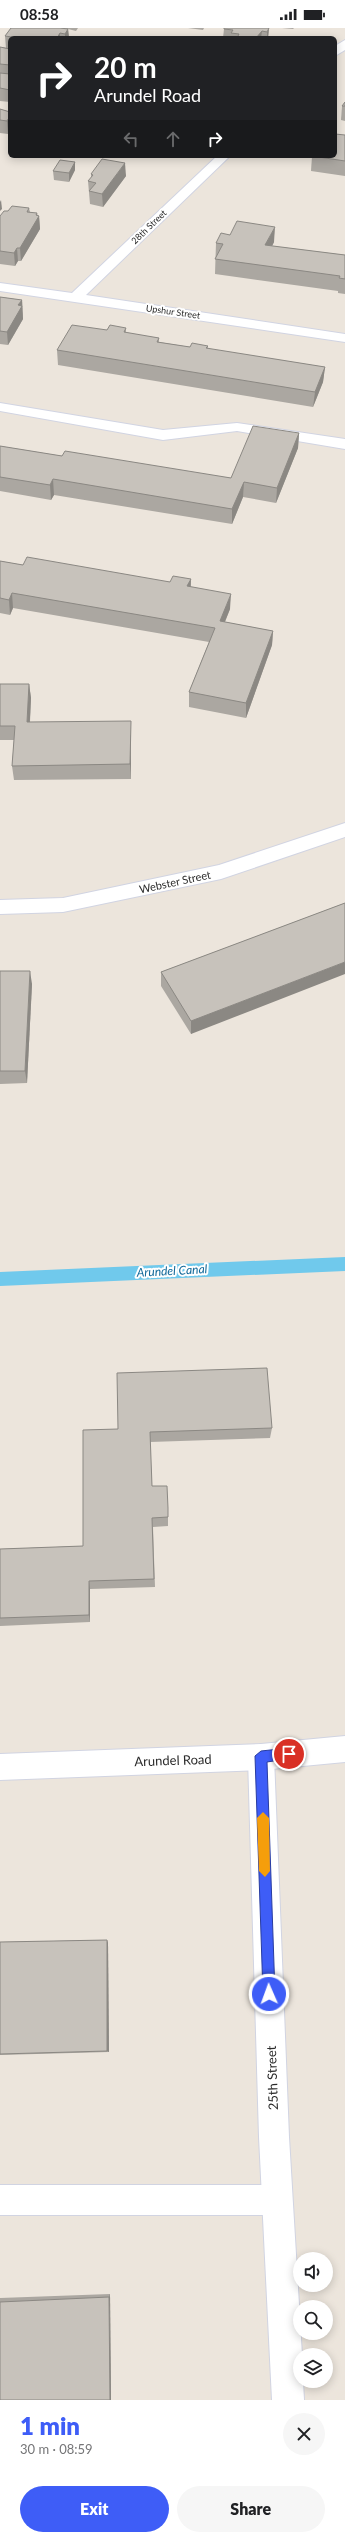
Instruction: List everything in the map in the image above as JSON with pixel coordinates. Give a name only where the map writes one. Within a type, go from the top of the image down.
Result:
[{"type":"street","points":[[337,50],[345,43]]},
{"type":"street","name":"28th Street","points":[[75,298],[222,158]]},
{"type":"street","name":"Upshur Street","points":[[0,287],[345,338]]},
{"type":"street","points":[[0,407],[163,434],[237,427],[345,444]]},
{"type":"street","name":"Webster Street","points":[[0,907],[63,905],[221,872],[345,830]]},
{"type":"street","name":"Arundel Road","points":[[0,1766],[261,1756],[345,1749]]},
{"type":"street","name":"25th Street","points":[[261,1756],[277,2200],[288,2400]]},
{"type":"street","points":[[0,2200],[277,2200]]},
{"type":"building","points":[[11,28],[68,29],[65,34],[60,33],[58,36],[5,36]]},
{"type":"building","points":[[269,28],[267,32],[262,31],[258,36],[238,36],[239,34],[231,33],[233,30],[224,29]]},
{"type":"building","points":[[0,47],[8,49],[8,65],[0,64]]},
{"type":"building","points":[[0,73],[8,74],[8,90],[0,88]]},
{"type":"building","points":[[0,109],[8,111],[7,121],[0,120]]},
{"type":"building","points":[[337,134],[345,135],[345,161],[325,158],[337,158]]},
{"type":"building","points":[[102,159],[125,163],[102,194],[89,191],[96,183],[88,181],[93,175],[91,174]]},
{"type":"building","points":[[60,160],[75,162],[69,173],[53,171]]},
{"type":"building","points":[[12,206],[29,208],[27,212],[37,213],[36,215],[39,216],[20,248],[17,248],[14,253],[0,251],[0,216],[4,211],[8,211]]},
{"type":"building","points":[[237,221],[275,227],[265,245],[345,255],[345,279],[339,278],[340,276],[215,259],[223,244],[216,243],[221,233],[230,235]]},
{"type":"building","points":[[0,297],[22,300],[18,305],[22,306],[7,332],[0,331]]},
{"type":"building","points":[[72,325],[107,330],[110,325],[126,328],[124,332],[159,338],[157,342],[190,347],[192,343],[208,346],[206,348],[325,367],[315,392],[57,350]]},
{"type":"building","points":[[253,426],[299,433],[277,488],[244,482],[232,509],[53,479],[50,485],[0,477],[0,446],[62,456],[65,451],[231,478]]},
{"type":"building","points":[[27,557],[170,582],[173,576],[191,579],[187,586],[231,594],[220,621],[273,631],[246,703],[189,692],[215,628],[12,593],[9,600],[0,598],[0,561],[23,565]]},
{"type":"building","points":[[0,684],[29,684],[27,722],[131,721],[130,764],[12,766],[15,726],[0,726]]},
{"type":"building","points":[[345,903],[345,962],[191,1021],[161,972]]},
{"type":"building","points":[[0,971],[30,971],[25,1071],[0,1071]]},
{"type":"building","points":[[267,1368],[272,1428],[150,1432],[152,1486],[167,1486],[168,1508],[168,1517],[152,1518],[154,1579],[89,1581],[89,1615],[0,1618],[0,1549],[83,1546],[83,1430],[118,1429],[117,1373]]},
{"type":"building","points":[[107,1940],[107,2051],[0,2054],[0,1942]]},
{"type":"building","points":[[109,2297],[110,2400],[0,2400],[0,2302]]},
{"type":"waterway","name":"Arundel Canal","points":[[0,1279],[345,1264]]},
{"type":"slow traffic","points":[[263,1818],[265,1871]]},
{"type":"route","points":[[269,1994],[261,1756],[289,1754]]}]
